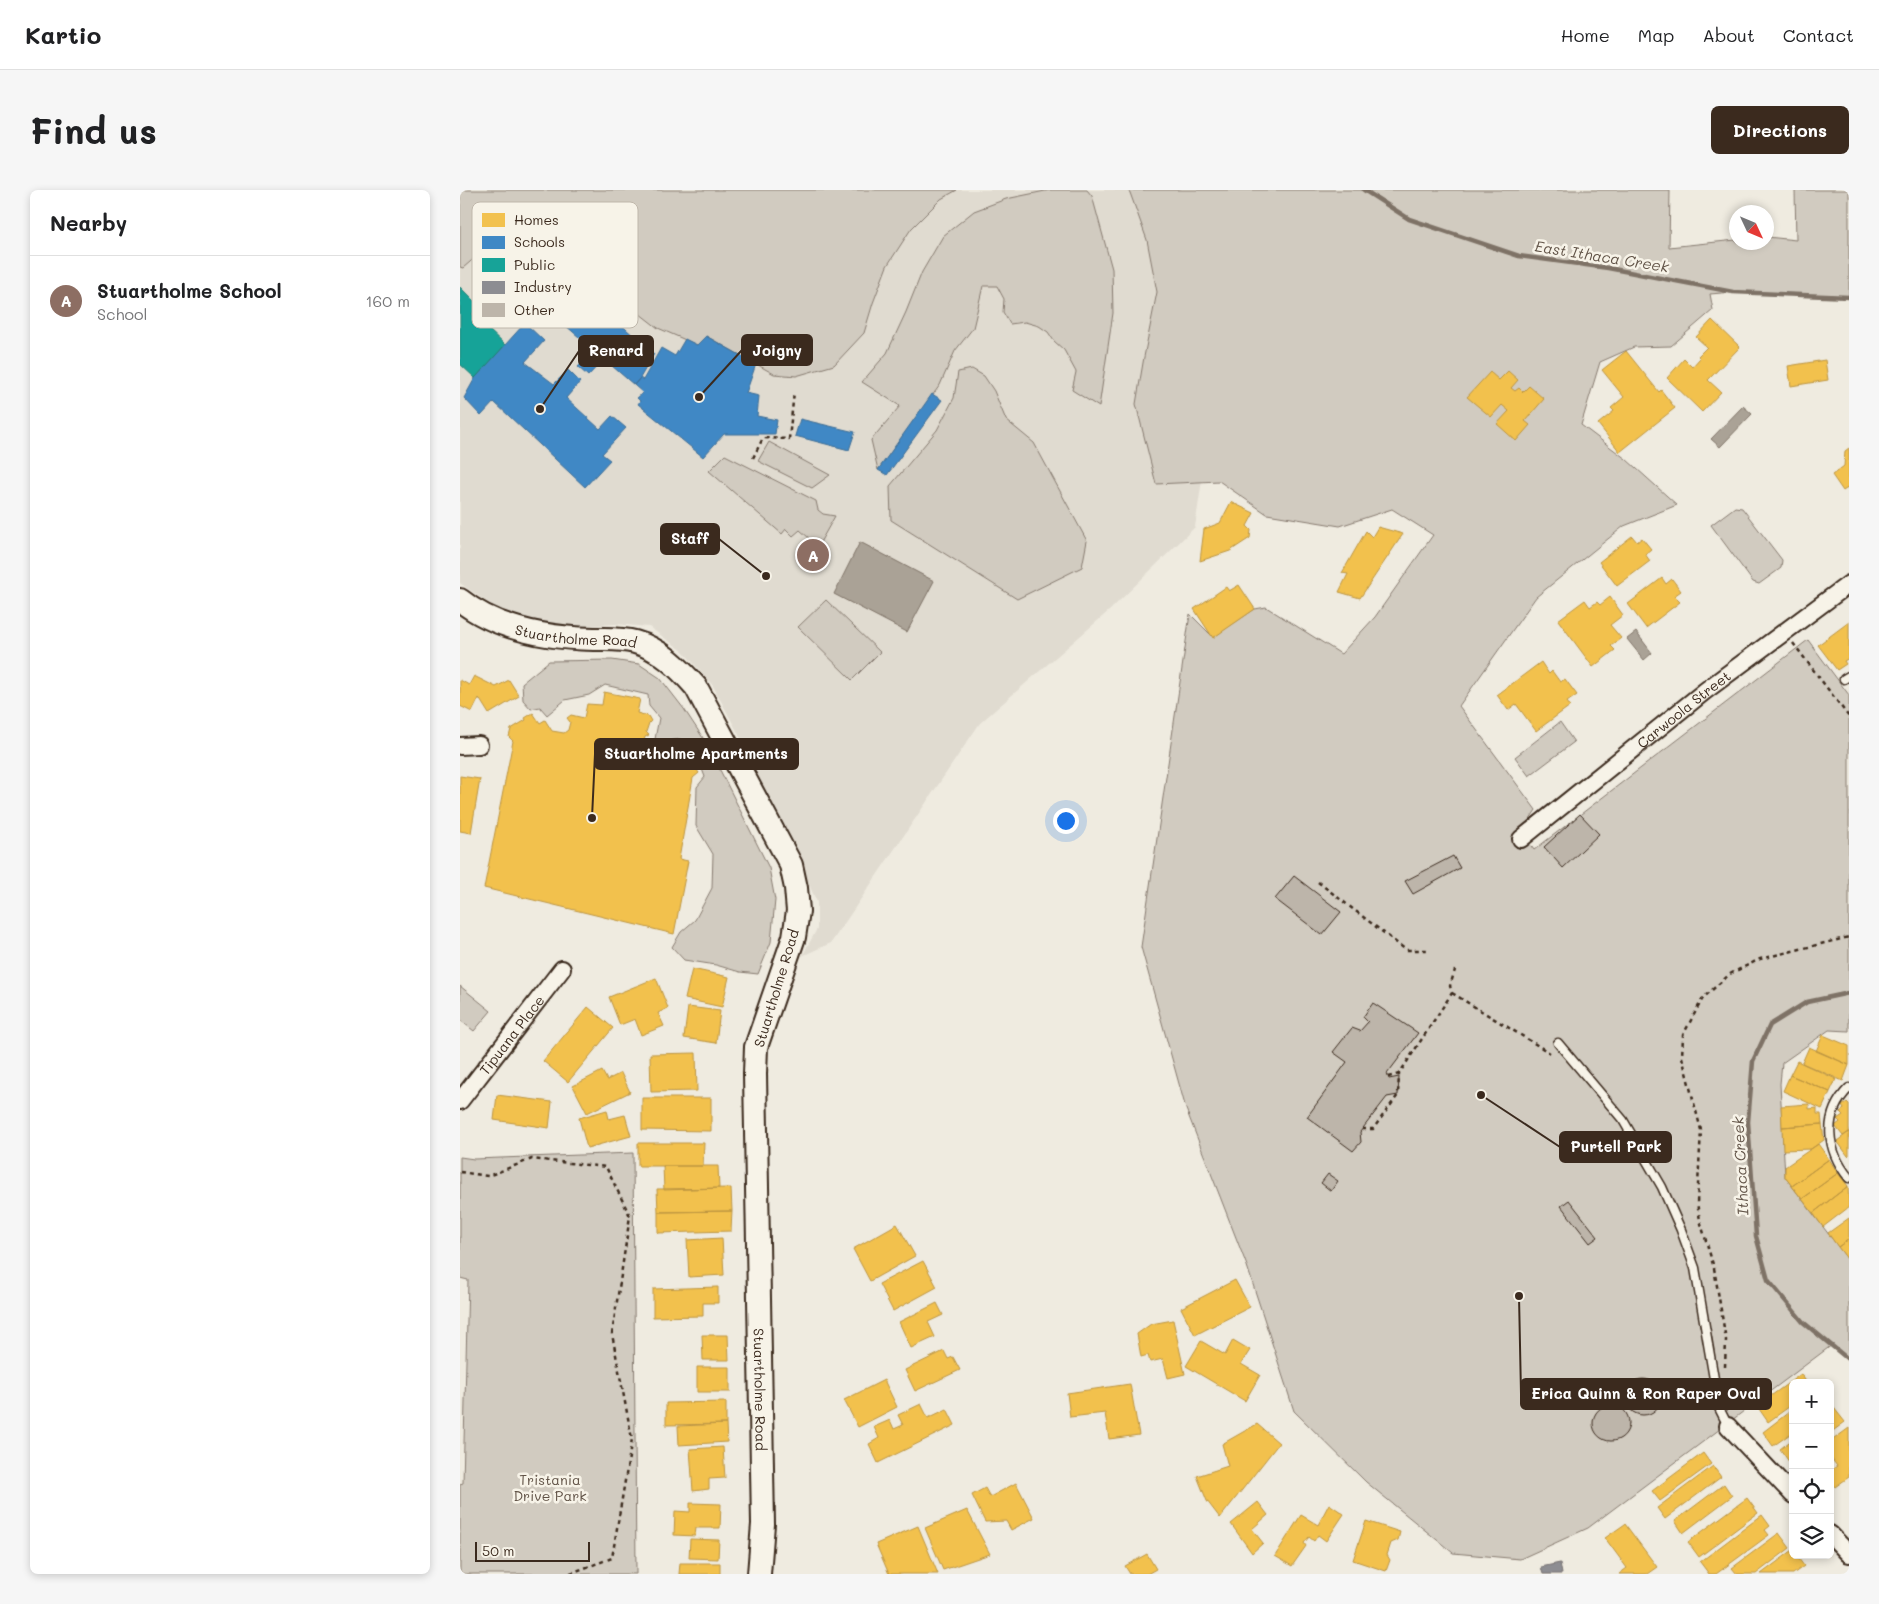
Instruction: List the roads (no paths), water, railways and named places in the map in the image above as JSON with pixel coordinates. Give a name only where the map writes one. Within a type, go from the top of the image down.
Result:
[{"type":"main road","name":"Stuartholme Road","points":[[460,600],[489,620],[526,631],[545,635],[595,639],[616,638],[637,642],[678,666],[696,687],[791,865],[798,911],[794,937],[756,1047],[755,1093],[763,1524],[758,1574]]},
{"type":"street","name":"Carwoola Street","points":[[1521,839],[1697,697],[1784,632],[1847,589]]},
{"type":"street","points":[[460,746],[479,745]]},
{"type":"street","name":"Tipuana Place","points":[[460,1101],[562,970]]},
{"type":"street","points":[[1728,1426],[1789,1491]]},
{"type":"street","points":[[1834,1538],[1849,1554]]},
{"type":"lane","points":[[1558,1043],[1623,1120],[1662,1187],[1695,1268],[1719,1408],[1728,1426]]},
{"type":"lane","points":[[1849,1088],[1839,1098],[1831,1121],[1830,1146],[1840,1167],[1849,1178]]},
{"type":"waterway","name":"East Ithaca Creek","points":[[1364,190],[1409,219],[1519,256],[1608,268],[1733,292],[1849,297]]},
{"type":"waterway","name":"Ithaca Creek","points":[[1849,993],[1807,1002],[1770,1025],[1753,1061],[1748,1122],[1756,1236],[1768,1280],[1803,1322],[1849,1360]]},
{"type":"place","name":"Joigny","points":[[699,397]]},
{"type":"place","name":"Renard","points":[[540,409]]},
{"type":"place","name":"Stuartholme School","points":[[813,555]]},
{"type":"place","name":"Staff","points":[[766,576]]},
{"type":"place","name":"Stuartholme Apartments","points":[[592,818]]},
{"type":"place","name":"Purtell Park","points":[[1481,1095]]},
{"type":"place","name":"Erica Quinn & Ron Raper Oval","points":[[1519,1296]]},
{"type":"park label","name":"Tristania Drive Park","points":[[550,1488]]}]
